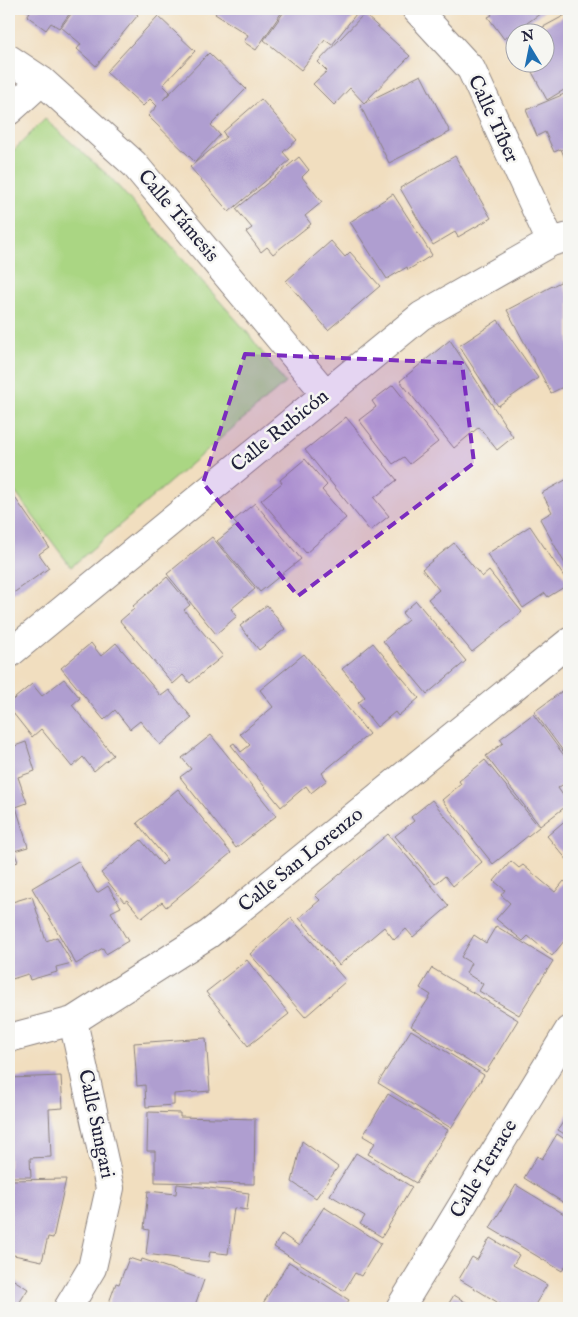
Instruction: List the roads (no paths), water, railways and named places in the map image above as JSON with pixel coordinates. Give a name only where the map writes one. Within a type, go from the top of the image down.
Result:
[{"type":"street","name":"Calle Tíber","points":[[416,9],[471,69],[560,239]]},
{"type":"street","name":"Calle Támesis","points":[[9,59],[42,81],[134,164],[326,394]]},
{"type":"street","points":[[9,111],[42,81]]},
{"type":"street","name":"Calle Rubicón","points":[[9,654],[421,316],[560,239]]},
{"type":"street","name":"Calle San Lorenzo","points":[[9,1038],[73,1021],[209,934],[569,642]]},
{"type":"street","name":"Calle Sungari","points":[[68,1308],[92,1268],[110,1188],[73,1021]]},
{"type":"street","name":"Calle Terrace","points":[[400,1308],[569,1032]]}]
